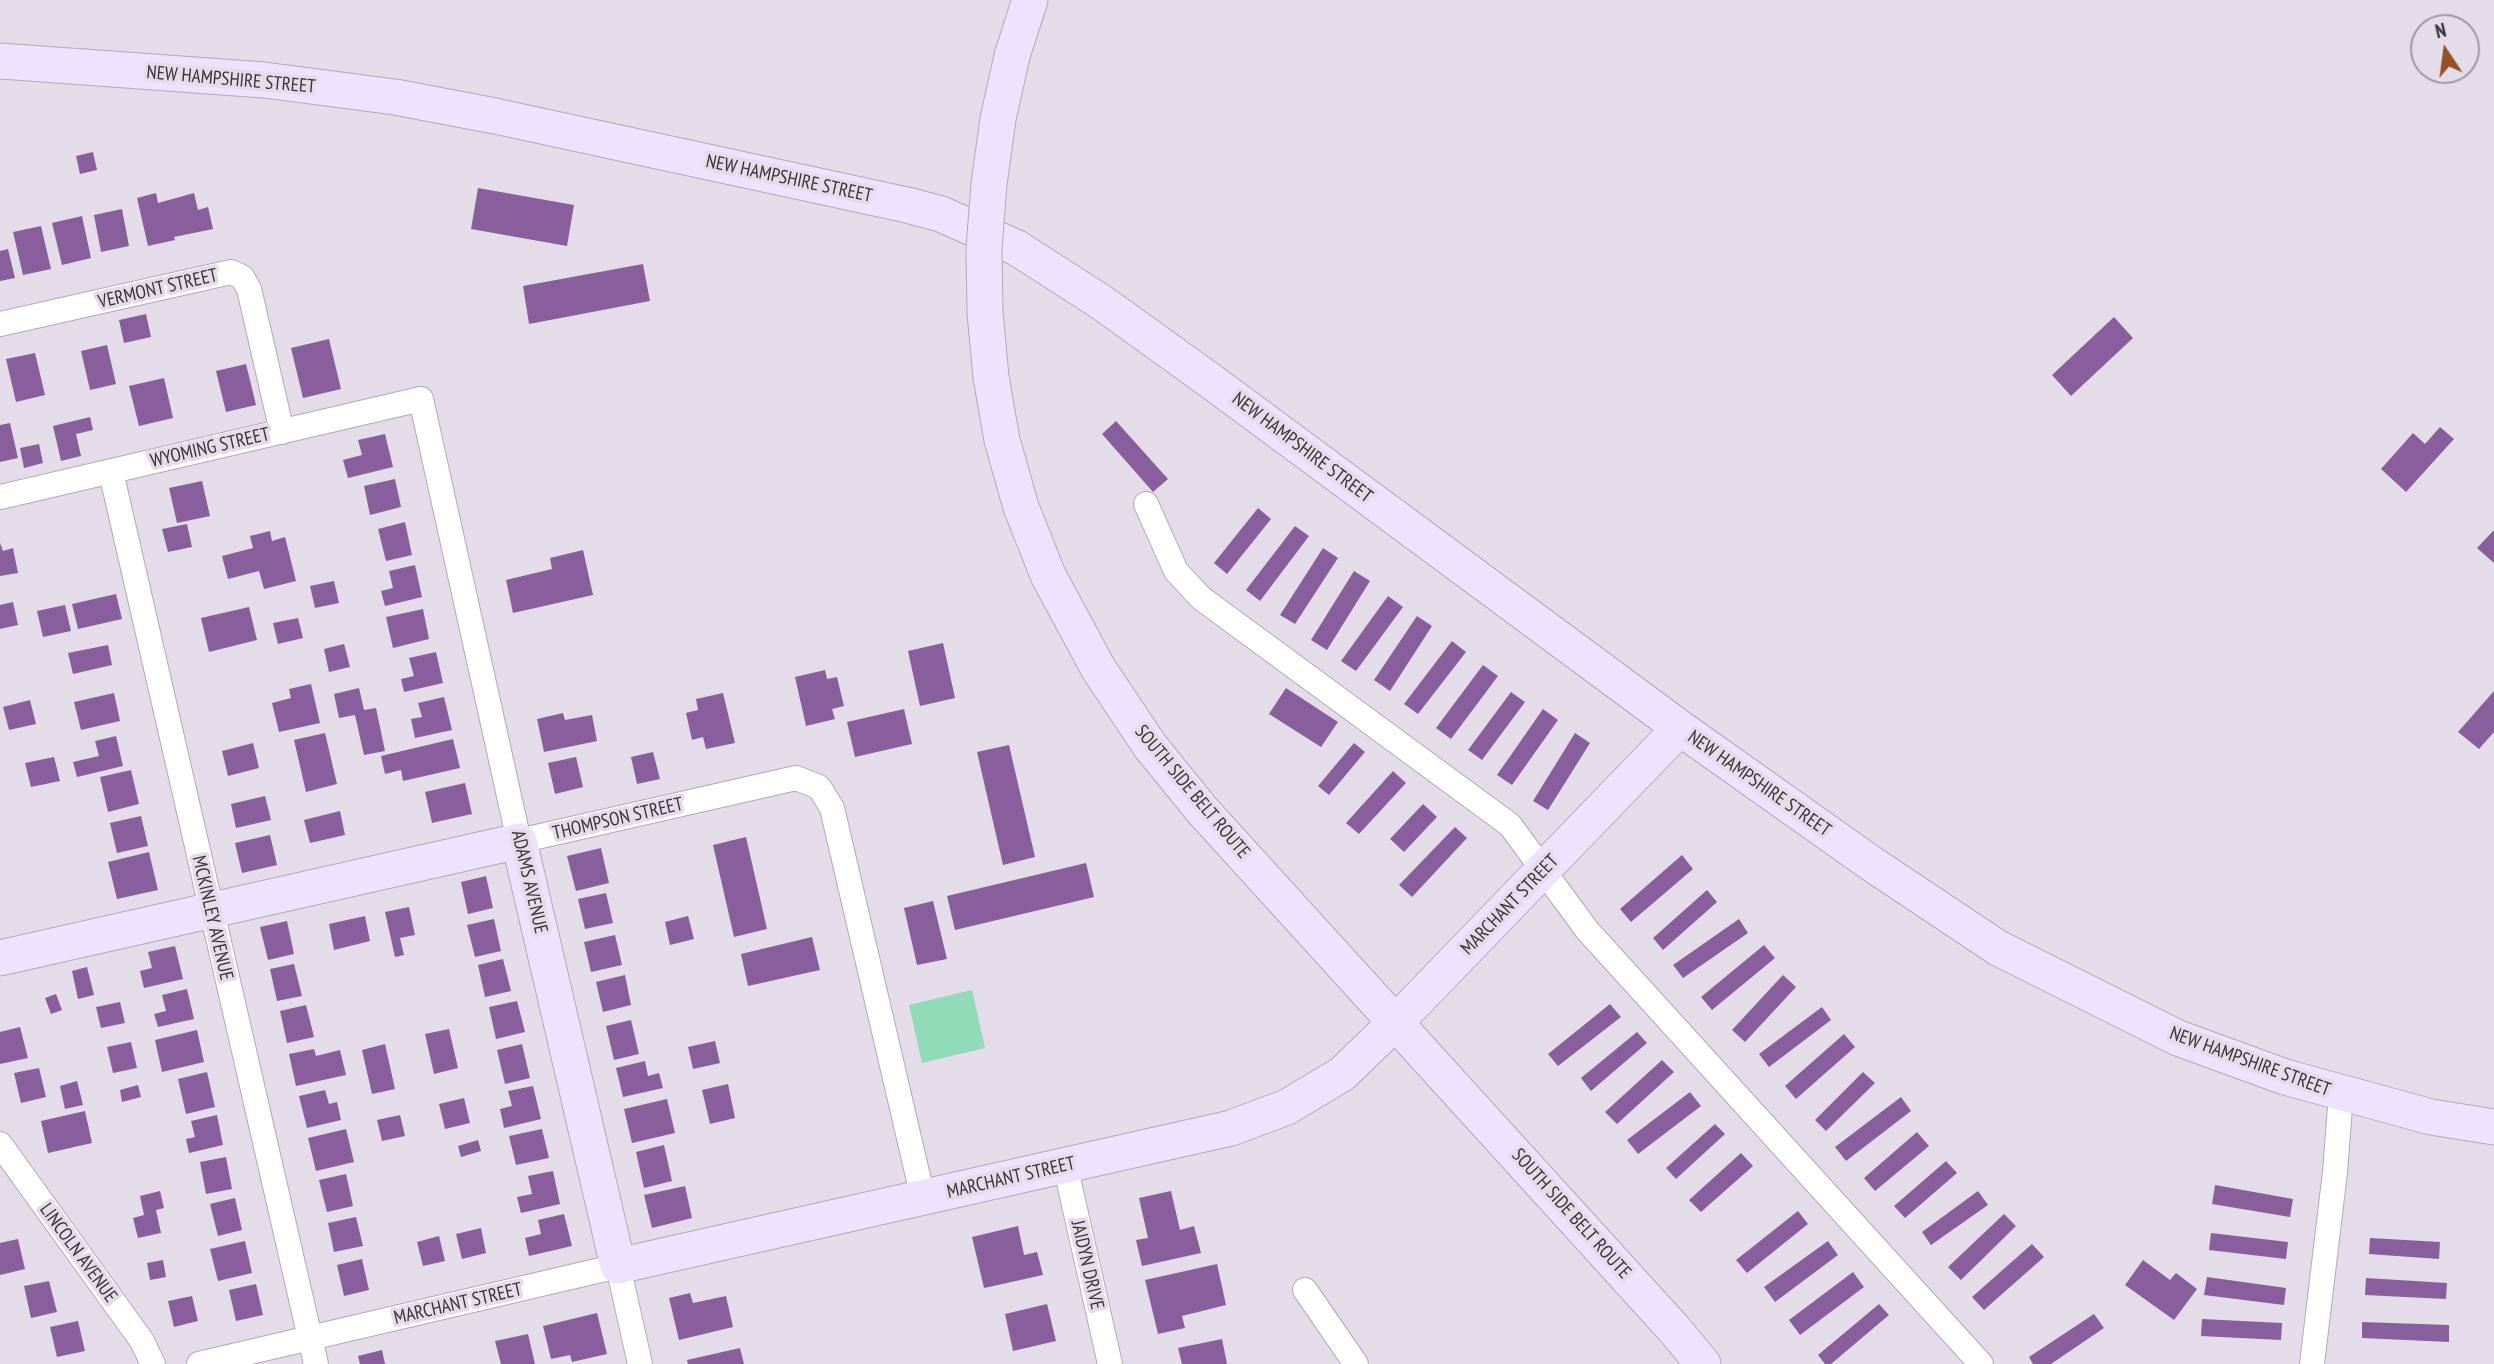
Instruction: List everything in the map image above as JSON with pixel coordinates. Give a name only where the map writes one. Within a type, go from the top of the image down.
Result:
[{"type":"street","name":"SOUTH SIDE BELT ROUTE","points":[[1030,0],[1012,56],[996,132],[984,248],[985,313],[991,377],[1002,440],[1021,507],[1048,575],[1098,668],[1150,746],[1202,810],[1397,1021],[1703,1364]]},
{"type":"street","name":"NEW HAMPSHIRE STREET","points":[[0,61],[264,80],[394,97],[495,116],[941,214],[1017,247],[1101,302],[1680,728],[1872,864],[1998,948],[2178,1038],[2285,1077],[2431,1117],[2494,1127]]},
{"type":"street","name":"VERMONT STREET","points":[[0,324],[231,272],[242,277],[249,289],[282,432]]},
{"type":"street","name":"WYOMING STREET","points":[[0,497],[421,400]]},
{"type":"street","name":"ADAMS AVENUE","points":[[421,400],[519,841],[640,1364]]},
{"type":"street","name":"MCKINLEY AVENUE","points":[[111,472],[316,1364]]},
{"type":"street","points":[[1146,504],[1176,571],[1201,598],[1510,825],[1587,930],[1981,1364]]},
{"type":"street","name":"MARCHANT STREET","points":[[199,1364],[618,1266],[1231,1128],[1287,1107],[1342,1074],[1397,1021],[1680,728]]},
{"type":"street","name":"THOMPSON STREET","points":[[0,958],[796,778],[819,787],[832,808],[923,1198]]},
{"type":"street","points":[[2312,1364],[2342,1094]]},
{"type":"street","name":"LINCOLN AVENUE","points":[[0,1144],[142,1341],[153,1364]]},
{"type":"street","name":"JAIDYN DRIVE","points":[[1065,1166],[1110,1364]]},
{"type":"street","points":[[1305,1290],[1356,1364]]},
{"type":"green space","points":[[972,990],[985,1048],[922,1063],[909,1005]]},
{"type":"building","points":[[93,152],[97,170],[80,174],[76,156]]},
{"type":"building","points":[[478,188],[574,205],[567,246],[471,229]]},
{"type":"building","points":[[156,193],[158,203],[194,193],[198,210],[208,207],[213,229],[174,237],[175,240],[148,246],[137,198]]},
{"type":"building","points":[[122,209],[129,246],[101,252],[94,215]]},
{"type":"building","points":[[82,216],[91,258],[62,265],[52,223]]},
{"type":"building","points":[[41,226],[51,269],[23,275],[13,232]]},
{"type":"building","points":[[8,249],[15,278],[0,281],[0,251]]},
{"type":"building","points":[[643,264],[650,301],[529,324],[523,286]]},
{"type":"building","points":[[146,314],[151,337],[124,343],[119,320]]},
{"type":"building","points":[[2114,317],[2133,338],[2071,396],[2052,375]]},
{"type":"building","points":[[329,339],[341,389],[303,398],[291,348]]},
{"type":"building","points":[[107,345],[116,384],[90,390],[81,351]]},
{"type":"building","points":[[35,353],[45,395],[16,402],[6,359]]},
{"type":"building","points":[[246,364],[256,405],[226,412],[216,371]]},
{"type":"building","points":[[164,378],[173,418],[139,426],[129,386]]},
{"type":"building","points":[[90,417],[93,430],[76,434],[81,456],[61,461],[53,426]]},
{"type":"building","points":[[1116,421],[1168,479],[1153,492],[1102,434]]},
{"type":"building","points":[[10,423],[18,458],[0,462],[0,425]]},
{"type":"building","points":[[2440,427],[2454,439],[2406,492],[2381,469],[2413,433],[2425,444]]},
{"type":"building","points":[[385,434],[393,467],[348,478],[343,460],[362,455],[358,440]]},
{"type":"building","points":[[39,444],[43,463],[24,468],[20,448]]},
{"type":"building","points":[[395,479],[401,507],[370,515],[364,486]]},
{"type":"building","points":[[202,481],[210,516],[177,523],[169,488]]},
{"type":"building","points":[[1258,508],[1271,519],[1227,574],[1214,563]]},
{"type":"building","points":[[405,522],[412,555],[386,561],[378,529]]},
{"type":"building","points":[[187,524],[192,547],[168,552],[162,529]]},
{"type":"building","points":[[1295,526],[1309,536],[1260,601],[1246,590]]},
{"type":"building","points":[[2494,530],[2494,563],[2477,548]]},
{"type":"building","points":[[270,531],[272,541],[285,537],[296,581],[264,589],[259,571],[228,579],[222,556],[253,548],[250,536]]},
{"type":"building","points":[[0,543],[3,551],[13,548],[18,573],[0,576]]},
{"type":"building","points":[[1323,548],[1338,558],[1295,624],[1280,615]]},
{"type":"building","points":[[583,550],[593,595],[513,613],[506,580],[552,569],[550,558]]},
{"type":"building","points":[[415,565],[422,597],[385,606],[381,591],[393,588],[389,571]]},
{"type":"building","points":[[1354,571],[1370,581],[1327,650],[1311,640]]},
{"type":"building","points":[[334,581],[339,603],[315,608],[310,586]]},
{"type":"building","points":[[116,594],[122,619],[78,629],[72,604]]},
{"type":"building","points":[[1388,596],[1403,607],[1356,671],[1341,661]]},
{"type":"building","points":[[13,602],[18,625],[0,629],[0,605]]},
{"type":"building","points":[[65,605],[71,631],[43,637],[37,611]]},
{"type":"building","points":[[249,607],[257,640],[209,652],[201,618]]},
{"type":"building","points":[[423,609],[429,639],[393,648],[386,617]]},
{"type":"building","points":[[1417,616],[1432,626],[1390,691],[1374,680]]},
{"type":"building","points":[[298,618],[303,638],[278,644],[273,623]]},
{"type":"building","points":[[1452,641],[1466,652],[1418,714],[1404,704]]},
{"type":"building","points":[[943,643],[955,698],[920,706],[908,651]]},
{"type":"building","points":[[344,644],[350,667],[329,672],[324,649]]},
{"type":"building","points":[[108,645],[112,665],[73,674],[68,653]]},
{"type":"building","points":[[436,652],[443,683],[404,692],[401,679],[414,676],[409,658]]},
{"type":"building","points":[[1483,665],[1498,676],[1451,739],[1436,728]]},
{"type":"building","points":[[825,670],[827,679],[837,677],[844,706],[832,709],[835,719],[806,726],[795,677]]},
{"type":"building","points":[[311,684],[320,723],[279,732],[272,703],[291,698],[289,689]]},
{"type":"building","points":[[359,688],[364,710],[376,708],[385,751],[364,755],[355,715],[339,718],[334,694]]},
{"type":"building","points":[[1286,688],[1338,722],[1321,747],[1269,714]]},
{"type":"building","points":[[2494,691],[2494,732],[2479,749],[2458,732]]},
{"type":"building","points":[[1511,692],[1525,702],[1482,760],[1468,750]]},
{"type":"building","points":[[114,693],[120,721],[81,730],[74,702]]},
{"type":"building","points":[[723,693],[735,743],[706,749],[703,737],[692,740],[686,713],[698,710],[696,699]]},
{"type":"building","points":[[444,697],[452,730],[415,738],[411,719],[422,717],[418,703]]},
{"type":"building","points":[[30,700],[36,724],[9,730],[3,707]]},
{"type":"building","points":[[904,709],[912,744],[855,757],[847,722]]},
{"type":"building","points":[[1543,709],[1558,720],[1512,785],[1497,775]]},
{"type":"building","points":[[563,713],[565,720],[592,715],[597,741],[544,752],[537,719]]},
{"type":"building","points":[[325,733],[337,784],[306,792],[294,740]]},
{"type":"building","points":[[1575,733],[1590,743],[1548,810],[1533,801]]},
{"type":"building","points":[[116,736],[123,766],[77,777],[73,762],[99,756],[95,741]]},
{"type":"building","points":[[453,739],[460,768],[403,781],[401,770],[385,774],[381,756]]},
{"type":"building","points":[[253,743],[259,768],[228,776],[222,751]]},
{"type":"building","points":[[1354,743],[1365,752],[1329,795],[1318,786]]},
{"type":"building","points":[[1009,745],[1035,857],[1003,865],[977,752]]},
{"type":"building","points":[[653,752],[660,779],[637,784],[631,757]]},
{"type":"building","points":[[54,757],[60,781],[31,787],[25,763]]},
{"type":"building","points":[[576,757],[583,787],[555,794],[548,763]]},
{"type":"building","points":[[131,770],[139,804],[108,812],[100,777]]},
{"type":"building","points":[[1393,771],[1406,783],[1359,834],[1346,823]]},
{"type":"building","points":[[465,783],[472,814],[432,823],[425,792]]},
{"type":"building","points":[[265,796],[271,820],[236,828],[231,804]]},
{"type":"building","points":[[1423,804],[1437,817],[1404,852],[1390,839]]},
{"type":"building","points":[[340,811],[345,835],[310,843],[304,820]]},
{"type":"building","points":[[141,816],[148,846],[117,853],[110,823]]},
{"type":"building","points":[[1455,827],[1467,838],[1412,897],[1399,885]]},
{"type":"building","points":[[270,835],[277,865],[242,873],[235,843]]},
{"type":"building","points":[[746,837],[767,929],[734,937],[713,845]]},
{"type":"building","points":[[601,848],[609,883],[576,891],[567,856]]},
{"type":"building","points":[[149,852],[158,890],[117,899],[108,862]]},
{"type":"building","points":[[1682,855],[1693,869],[1631,922],[1620,909]]},
{"type":"building","points":[[1086,863],[1094,897],[955,930],[947,896]]},
{"type":"building","points":[[486,876],[493,908],[468,914],[461,882]]},
{"type":"building","points":[[1707,890],[1717,902],[1663,950],[1653,938]]},
{"type":"building","points":[[606,893],[613,923],[585,929],[578,899]]},
{"type":"building","points":[[933,901],[947,959],[917,965],[904,908]]},
{"type":"building","points":[[409,907],[415,935],[400,938],[404,955],[395,957],[385,912]]},
{"type":"building","points":[[365,916],[370,941],[334,950],[329,924]]},
{"type":"building","points":[[688,916],[694,939],[670,945],[665,922]]},
{"type":"building","points":[[494,919],[501,951],[475,957],[467,925]]},
{"type":"building","points":[[1739,919],[1748,933],[1683,978],[1673,965]]},
{"type":"building","points":[[287,921],[294,954],[268,960],[260,927]]},
{"type":"building","points":[[615,935],[622,965],[591,972],[584,942]]},
{"type":"building","points":[[812,937],[820,970],[748,986],[741,954]]},
{"type":"building","points":[[1764,945],[1775,958],[1712,1010],[1701,997]]},
{"type":"building","points":[[175,946],[183,979],[144,988],[140,971],[152,968],[148,952]]},
{"type":"building","points":[[503,959],[511,991],[485,997],[478,965]]},
{"type":"building","points":[[294,964],[302,996],[277,1001],[270,969]]},
{"type":"building","points":[[87,967],[94,995],[78,999],[72,971]]},
{"type":"building","points":[[625,975],[631,1005],[603,1012],[596,982]]},
{"type":"building","points":[[1783,975],[1796,987],[1745,1042],[1732,1030]]},
{"type":"building","points":[[187,989],[194,1019],[158,1027],[154,1014],[166,1011],[162,995]]},
{"type":"building","points":[[56,994],[62,1010],[51,1014],[45,998]]},
{"type":"building","points":[[517,1001],[525,1032],[496,1039],[489,1007]]},
{"type":"building","points":[[120,1002],[125,1023],[101,1028],[96,1007]]},
{"type":"building","points":[[1610,1004],[1621,1017],[1558,1066],[1548,1054]]},
{"type":"building","points":[[306,1005],[314,1037],[287,1043],[280,1011]]},
{"type":"building","points":[[1822,1007],[1831,1020],[1769,1067],[1759,1054]]},
{"type":"building","points":[[631,1020],[639,1054],[614,1060],[606,1026]]},
{"type":"building","points":[[20,1027],[28,1058],[0,1064],[0,1032]]},
{"type":"building","points":[[449,1029],[458,1068],[434,1074],[425,1034]]},
{"type":"building","points":[[197,1030],[204,1062],[162,1072],[155,1040]]},
{"type":"building","points":[[1637,1032],[1647,1043],[1591,1091],[1581,1078]]},
{"type":"building","points":[[1844,1034],[1855,1047],[1796,1099],[1785,1086]]},
{"type":"building","points":[[715,1041],[720,1063],[693,1069],[688,1047]]},
{"type":"building","points":[[131,1042],[137,1068],[113,1073],[107,1047]]},
{"type":"building","points":[[385,1044],[395,1089],[372,1094],[362,1050]]},
{"type":"building","points":[[522,1044],[530,1078],[505,1084],[497,1050]]},
{"type":"building","points":[[314,1049],[316,1056],[340,1050],[346,1075],[296,1086],[289,1054]]},
{"type":"building","points":[[1662,1060],[1674,1072],[1617,1124],[1605,1112]]},
{"type":"building","points":[[645,1061],[648,1076],[659,1073],[663,1088],[623,1097],[616,1068]]},
{"type":"building","points":[[39,1068],[46,1097],[21,1103],[14,1073]]},
{"type":"building","points":[[207,1072],[215,1107],[186,1114],[178,1079]]},
{"type":"building","points":[[1863,1072],[1875,1083],[1826,1131],[1815,1120]]},
{"type":"building","points":[[77,1081],[83,1105],[65,1109],[60,1086]]},
{"type":"building","points":[[728,1084],[735,1118],[710,1124],[702,1090]]},
{"type":"building","points":[[138,1085],[141,1097],[122,1102],[120,1090]]},
{"type":"building","points":[[533,1086],[541,1119],[504,1128],[500,1109],[512,1106],[508,1091]]},
{"type":"building","points":[[325,1090],[329,1104],[337,1102],[341,1120],[307,1128],[299,1096]]},
{"type":"building","points":[[1690,1092],[1701,1106],[1638,1154],[1627,1140]]},
{"type":"building","points":[[1901,1097],[1911,1111],[1846,1161],[1835,1147]]},
{"type":"building","points":[[464,1098],[470,1123],[445,1129],[439,1104]]},
{"type":"building","points":[[667,1099],[675,1133],[632,1143],[624,1109]]},
{"type":"building","points":[[85,1111],[92,1143],[48,1153],[41,1121]]},
{"type":"building","points":[[217,1115],[223,1145],[189,1153],[186,1139],[195,1137],[191,1121]]},
{"type":"building","points":[[400,1115],[405,1136],[382,1141],[377,1120]]},
{"type":"building","points":[[1715,1124],[1725,1134],[1676,1179],[1666,1168]]},
{"type":"building","points":[[346,1129],[354,1162],[316,1171],[308,1138]]},
{"type":"building","points":[[542,1129],[549,1158],[516,1165],[509,1136]]},
{"type":"building","points":[[1917,1132],[1929,1146],[1875,1191],[1864,1178]]},
{"type":"building","points":[[478,1140],[481,1151],[461,1157],[458,1146]]},
{"type":"building","points":[[664,1145],[672,1181],[644,1188],[636,1152]]},
{"type":"building","points":[[1741,1153],[1753,1166],[1701,1212],[1689,1200]]},
{"type":"building","points":[[226,1157],[232,1189],[206,1194],[200,1162]]},
{"type":"building","points":[[1946,1161],[1957,1173],[1905,1218],[1894,1206]]},
{"type":"building","points":[[553,1171],[560,1204],[521,1213],[517,1197],[532,1194],[528,1176]]},
{"type":"building","points":[[346,1174],[353,1206],[327,1212],[319,1180]]},
{"type":"building","points":[[2215,1185],[2293,1199],[2290,1217],[2212,1204]]},
{"type":"building","points":[[685,1186],[692,1218],[652,1228],[644,1195]]},
{"type":"building","points":[[160,1191],[164,1208],[156,1210],[161,1233],[138,1238],[133,1218],[144,1215],[140,1196]]},
{"type":"building","points":[[1171,1191],[1180,1230],[1194,1226],[1201,1253],[1142,1266],[1136,1240],[1148,1238],[1139,1198]]},
{"type":"building","points":[[1978,1191],[1988,1205],[1931,1245],[1922,1232]]},
{"type":"building","points":[[235,1198],[242,1230],[218,1236],[210,1204]]},
{"type":"building","points":[[1798,1211],[1808,1224],[1747,1273],[1736,1260]]},
{"type":"building","points":[[564,1214],[572,1246],[529,1256],[525,1238],[541,1234],[538,1220]]},
{"type":"building","points":[[2004,1214],[2016,1226],[1961,1280],[1948,1267]]},
{"type":"building","points":[[356,1217],[363,1246],[334,1252],[328,1223]]},
{"type":"building","points":[[1018,1226],[1024,1255],[1037,1252],[1043,1275],[984,1288],[972,1237]]},
{"type":"building","points":[[481,1228],[486,1253],[462,1259],[456,1234]]},
{"type":"building","points":[[2211,1233],[2288,1242],[2286,1259],[2209,1250]]},
{"type":"building","points":[[439,1236],[445,1261],[423,1266],[417,1242]]},
{"type":"building","points":[[2370,1238],[2440,1242],[2439,1259],[2369,1254]]},
{"type":"building","points":[[18,1239],[25,1269],[0,1275],[0,1243]]},
{"type":"building","points":[[245,1241],[252,1273],[218,1281],[210,1249]]},
{"type":"building","points":[[1828,1241],[1838,1255],[1775,1302],[1764,1287]]},
{"type":"building","points":[[2032,1244],[2044,1257],[1984,1310],[1972,1297]]},
{"type":"building","points":[[362,1259],[369,1290],[344,1296],[337,1265]]},
{"type":"building","points":[[163,1260],[166,1277],[150,1280],[147,1263]]},
{"type":"building","points":[[2143,1260],[2170,1280],[2176,1273],[2197,1289],[2174,1320],[2125,1285]]},
{"type":"building","points":[[1217,1264],[1226,1305],[1182,1316],[1185,1328],[1158,1334],[1145,1280]]},
{"type":"building","points":[[1853,1272],[1864,1287],[1800,1335],[1789,1320]]},
{"type":"building","points":[[2207,1277],[2286,1288],[2284,1305],[2204,1295]]},
{"type":"building","points":[[2366,1278],[2447,1283],[2446,1299],[2365,1295]]},
{"type":"building","points":[[49,1281],[57,1312],[31,1318],[24,1286]]},
{"type":"building","points":[[256,1284],[263,1315],[236,1321],[229,1290]]},
{"type":"building","points":[[690,1293],[693,1303],[726,1296],[733,1327],[679,1340],[669,1298]]},
{"type":"building","points":[[192,1296],[198,1321],[174,1327],[168,1301]]},
{"type":"building","points":[[1047,1304],[1056,1341],[1013,1351],[1005,1314]]},
{"type":"building","points":[[1879,1304],[1889,1315],[1831,1364],[1825,1364],[1818,1355]]},
{"type":"building","points":[[597,1313],[607,1354],[572,1362],[570,1355],[551,1359],[543,1326]]},
{"type":"building","points":[[2094,1314],[2104,1328],[2051,1364],[2033,1364],[2029,1357]]},
{"type":"building","points":[[2202,1319],[2282,1323],[2281,1340],[2201,1336]]},
{"type":"building","points":[[78,1321],[85,1351],[57,1357],[50,1327]]},
{"type":"building","points":[[2362,1322],[2449,1325],[2449,1342],[2362,1338]]},
{"type":"building","points":[[528,1334],[535,1364],[501,1364],[495,1341]]},
{"type":"building","points":[[1222,1339],[1227,1364],[1182,1364],[1178,1348]]},
{"type":"building","points":[[740,1348],[744,1364],[688,1364],[687,1360]]},
{"type":"building","points":[[382,1350],[385,1364],[360,1364],[358,1356]]}]
